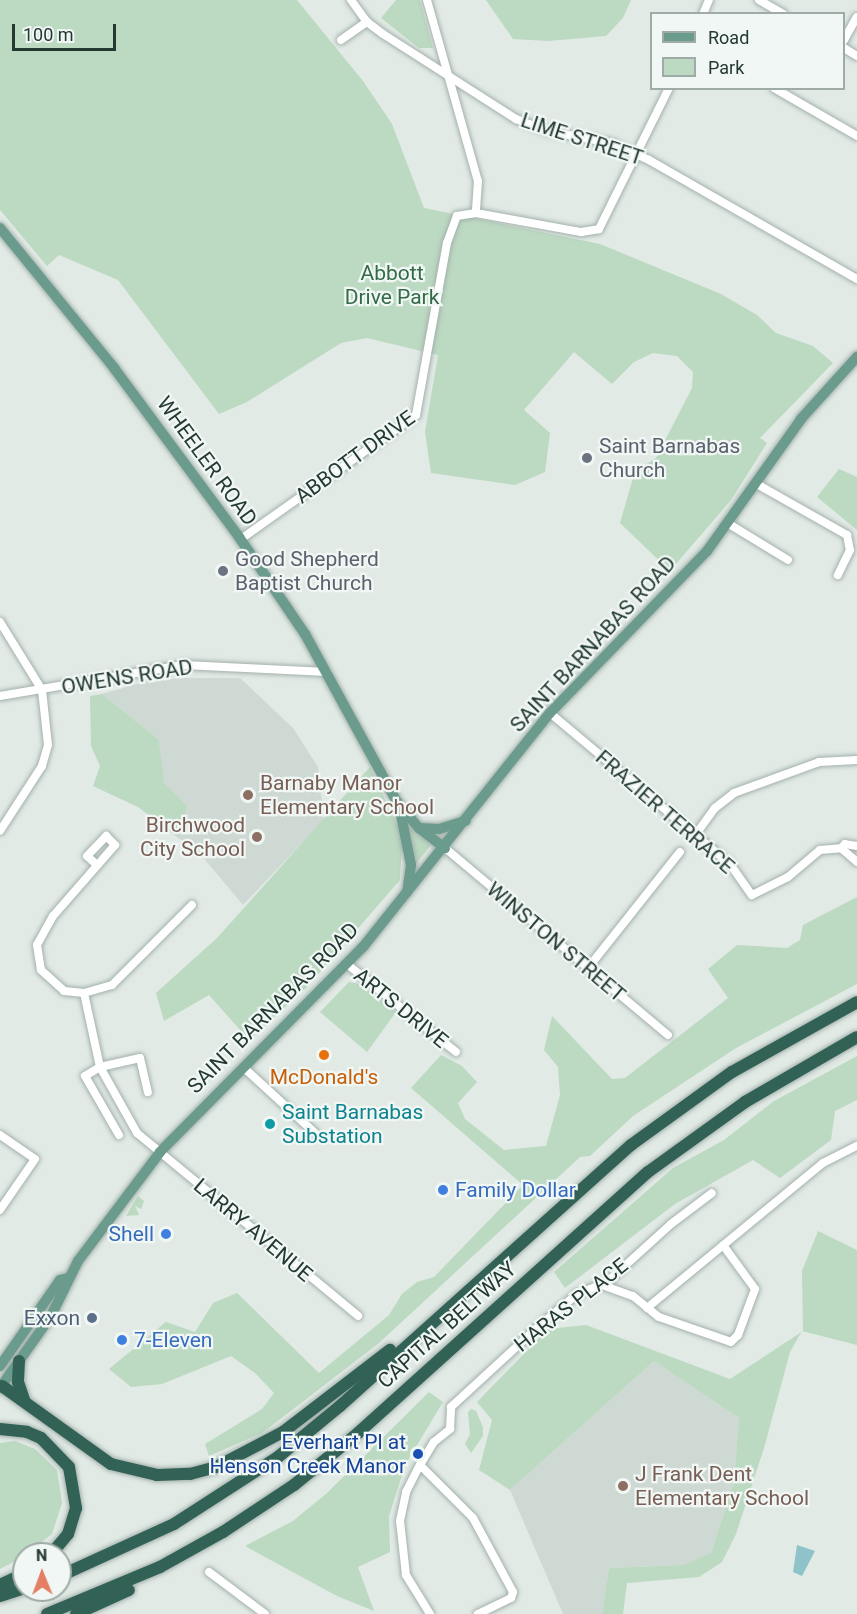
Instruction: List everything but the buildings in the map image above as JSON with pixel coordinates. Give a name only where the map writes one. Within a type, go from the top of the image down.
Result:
[{"type":"highway","name":"CAPITAL BELTWAY","points":[[72,1571],[174,1524],[278,1457],[340,1406],[523,1240],[664,1119],[769,1050],[857,1002]]},
{"type":"highway","name":"CAPITAL BELTWAY","points":[[47,1614],[160,1567],[257,1511],[358,1433],[648,1172],[745,1102],[857,1037]]},
{"type":"highway","points":[[0,1386],[86,1450],[125,1469],[174,1475],[216,1467],[283,1432],[325,1403],[523,1240]]},
{"type":"highway","points":[[20,1361],[20,1389],[27,1406]]},
{"type":"highway","points":[[0,1429],[27,1432],[41,1438],[69,1467],[76,1508],[68,1534],[61,1542]]},
{"type":"highway","points":[[76,1614],[191,1556],[257,1511]]},
{"type":"main road","name":"WHEELER ROAD","points":[[0,228],[114,368],[241,539],[281,596],[327,672],[397,802],[419,828],[445,848]]},
{"type":"main road","name":"SAINT BARNABAS ROAD","points":[[0,1366],[60,1280],[68,1278],[160,1152],[347,964],[407,895],[550,713],[729,524],[801,419],[857,357]]},
{"type":"main road","points":[[397,802],[411,865],[407,895]]},
{"type":"main road","points":[[419,828],[439,829],[466,821]]},
{"type":"main road","name":"SAINT BARNABAS ROAD","points":[[0,1386],[20,1361],[69,1286],[68,1278]]},
{"type":"street","name":"LIME STREET","points":[[351,0],[367,22],[451,78],[529,125],[611,143],[637,154],[857,279]]},
{"type":"street","points":[[427,0],[451,78],[478,181],[476,213],[581,232],[599,229],[668,90]]},
{"type":"street","points":[[759,0],[780,12]]},
{"type":"street","points":[[845,37],[857,17]]},
{"type":"street","points":[[341,40],[367,22]]},
{"type":"street","points":[[777,90],[857,136]]},
{"type":"street","name":"ABBOTT DRIVE","points":[[241,539],[416,415],[452,224],[463,213],[476,213]]},
{"type":"street","points":[[755,483],[847,535],[850,550],[838,575]]},
{"type":"street","points":[[729,524],[788,560]]},
{"type":"street","points":[[0,622],[42,690],[46,758],[0,831]]},
{"type":"street","name":"OWENS ROAD","points":[[0,696],[184,665],[327,672]]},
{"type":"street","name":"FRAZIER TERRACE","points":[[550,713],[730,864],[752,895],[788,877],[820,850],[841,848]]},
{"type":"street","points":[[696,834],[715,808],[734,793],[819,762],[857,760]]},
{"type":"street","points":[[97,865],[87,856],[106,836],[115,845],[53,916],[36,950],[40,970],[55,985],[70,993],[84,993],[112,985],[192,905]]},
{"type":"street","points":[[857,846],[845,844],[841,848],[857,862]]},
{"type":"street","name":"WINSTON STREET","points":[[445,848],[668,1035]]},
{"type":"street","points":[[588,968],[680,852]]},
{"type":"street","name":"ARTS DRIVE","points":[[347,964],[456,1052]]},
{"type":"street","name":"LARRY AVENUE","points":[[84,993],[100,1067],[130,1124],[148,1144],[358,1316]]},
{"type":"street","points":[[119,1136],[85,1076],[100,1067],[140,1058],[148,1092]]},
{"type":"street","points":[[243,1067],[315,1133]]},
{"type":"street","points":[[0,1135],[35,1159],[0,1210]]},
{"type":"street","points":[[647,1308],[823,1163],[857,1146]]},
{"type":"street","name":"HARAS PLACE","points":[[420,1465],[434,1442],[450,1429],[449,1413],[455,1403],[577,1294],[602,1285],[671,1224],[712,1193]]},
{"type":"street","points":[[602,1285],[626,1292],[659,1317],[718,1341],[735,1339],[755,1289],[723,1245]]},
{"type":"street","points":[[430,1614],[406,1575],[399,1535],[404,1501],[420,1465],[473,1518],[513,1592],[511,1598],[478,1614]]},
{"type":"street","points":[[209,1572],[256,1611],[265,1614]]},
{"type":"shaded area","name":"Barnaby Manor Elementary School","points":[[240,678],[293,728],[318,767],[324,820],[243,905],[201,855],[177,837],[186,806],[163,783],[159,740],[102,694],[147,681]]},
{"type":"shaded area","name":"J Frank Dent Elementary School","points":[[654,1361],[739,1418],[734,1482],[711,1553],[683,1565],[609,1568],[602,1614],[563,1614],[510,1490]]},
{"type":"green space","name":"Abbott Drive Park","points":[[0,0],[297,0],[363,81],[392,124],[424,208],[600,244],[721,294],[757,315],[776,333],[813,346],[833,363],[760,438],[767,443],[731,500],[670,571],[620,523],[635,471],[656,458],[692,388],[693,372],[677,356],[653,353],[634,362],[612,384],[574,352],[524,410],[550,433],[545,472],[515,485],[431,473],[425,432],[438,355],[367,338],[341,343],[247,402],[219,414],[118,280],[59,255],[47,266],[0,210]]},
{"type":"green space","points":[[396,0],[420,0],[433,48],[419,48],[381,18]]},
{"type":"green space","points":[[486,0],[631,0],[623,18],[606,36],[548,41],[513,39]]},
{"type":"green space","points":[[839,469],[857,477],[857,530],[817,497]]},
{"type":"green space","points":[[102,694],[159,740],[164,783],[187,806],[177,837],[138,807],[93,786],[100,766],[91,746],[90,696]]},
{"type":"green space","points":[[370,767],[399,829],[402,844],[400,880],[307,987],[249,1040],[209,995],[164,1021],[156,993],[217,938]]},
{"type":"green space","points":[[408,825],[431,845],[416,864],[415,864]]},
{"type":"green space","points":[[857,897],[857,984],[736,1048],[633,1116],[590,1156],[580,1157],[379,1343],[262,1433],[209,1456],[205,1444],[262,1409],[274,1393],[255,1373],[231,1356],[162,1384],[131,1387],[109,1369],[166,1322],[195,1332],[213,1303],[237,1293],[319,1373],[389,1315],[402,1294],[417,1282],[434,1277],[523,1185],[411,1088],[441,1055],[462,1066],[477,1082],[458,1103],[465,1119],[504,1150],[546,1146],[560,1095],[558,1067],[544,1050],[552,1016],[612,1079],[625,1078],[728,998],[708,969],[737,945],[787,948],[800,940],[803,925]]},
{"type":"green space","points":[[349,982],[360,984],[396,1012],[367,1052],[320,1012]]},
{"type":"green space","points":[[857,1056],[857,1100],[835,1111],[831,1140],[780,1178],[753,1160],[675,1204],[565,1288],[554,1272],[673,1168],[724,1140],[774,1101]]},
{"type":"green space","points":[[138,1196],[144,1201],[141,1209],[135,1206],[139,1215],[126,1216]]},
{"type":"green space","points":[[818,1231],[857,1250],[857,1345],[803,1331],[802,1271]]},
{"type":"green space","points":[[586,1325],[730,1379],[801,1332],[790,1352],[764,1448],[736,1534],[722,1562],[699,1577],[627,1583],[623,1614],[602,1614],[609,1568],[683,1565],[711,1553],[734,1482],[739,1418],[654,1361],[510,1490],[479,1470],[492,1420],[477,1402],[548,1329]]},
{"type":"green space","points":[[429,1392],[443,1402],[405,1465],[389,1516],[390,1552],[358,1567],[374,1611],[337,1596],[245,1546],[293,1521],[327,1493]]},
{"type":"green space","points":[[471,1409],[476,1411],[483,1427],[483,1436],[471,1453],[465,1444],[470,1434],[468,1412]]},
{"type":"green space","points":[[15,1441],[35,1449],[57,1470],[62,1503],[52,1534],[42,1542],[12,1542],[12,1563],[0,1569],[0,1443]]},
{"type":"water","points":[[797,1545],[815,1551],[802,1576],[793,1572]]},
{"type":"place","name":"Saint Barnabas Church","points":[[587,458]]},
{"type":"place","name":"Good Shepherd Baptist Church","points":[[223,571]]},
{"type":"place","name":"Barnaby Manor Elementary School","points":[[248,795]]},
{"type":"place","name":"Birchwood City School","points":[[257,837]]},
{"type":"place","name":"McDonald's","points":[[324,1055]]},
{"type":"place","name":"Saint Barnabas Substation","points":[[270,1124]]},
{"type":"place","name":"Family Dollar","points":[[443,1190]]},
{"type":"place","name":"Shell","points":[[166,1234]]},
{"type":"place","name":"Exxon","points":[[92,1318]]},
{"type":"place","name":"7-Eleven","points":[[122,1340]]},
{"type":"place","name":"Everhart Pl at Henson Creek Manor","points":[[418,1454]]},
{"type":"place","name":"J Frank Dent Elementary School","points":[[623,1486]]}]
